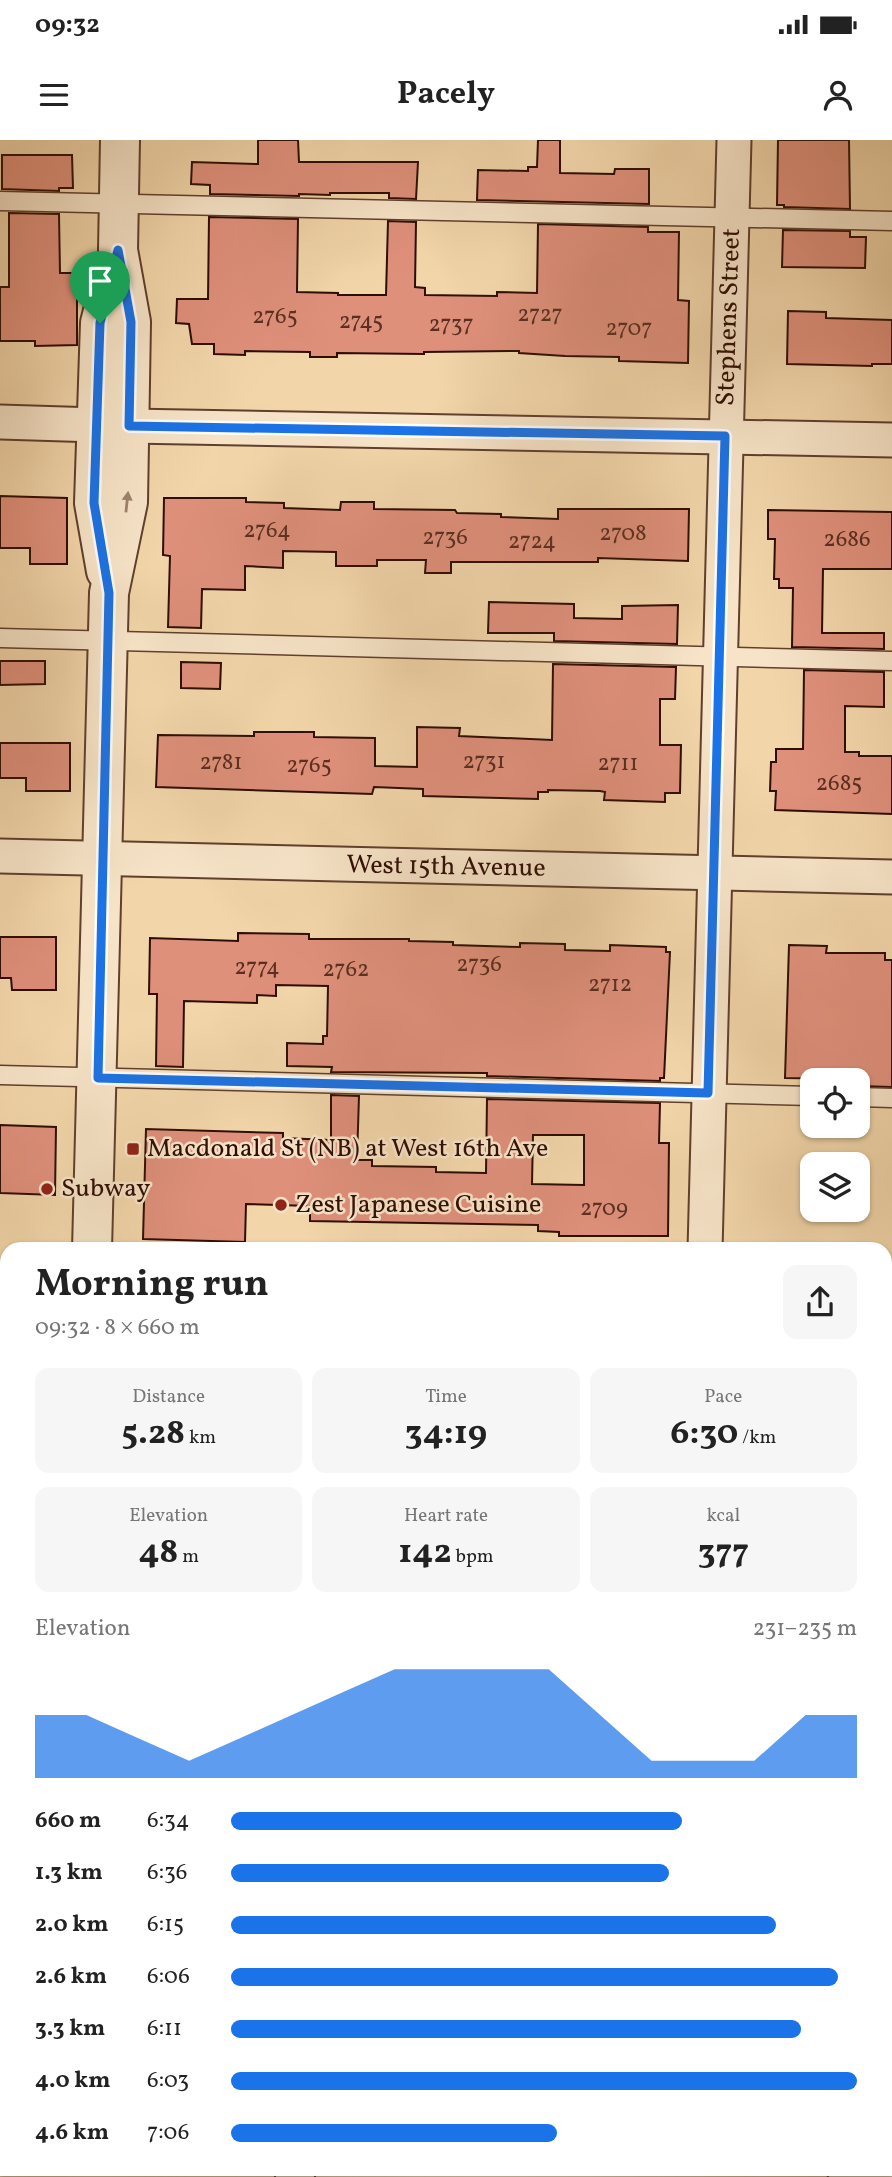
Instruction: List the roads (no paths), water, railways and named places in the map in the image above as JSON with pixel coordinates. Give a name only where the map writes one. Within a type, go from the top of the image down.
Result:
[{"type":"street","points":[[92,1242],[109,593],[94,503],[113,425],[100,323],[118,250],[120,140]]},
{"type":"street","name":"Stephens Street","points":[[705,1242],[734,140]]},
{"type":"street","points":[[0,422],[892,440]]},
{"type":"street","name":"West 15th Avenue","points":[[0,856],[892,877]]},
{"type":"lane","points":[[0,201],[892,221]]},
{"type":"lane","points":[[0,638],[892,661]]},
{"type":"lane","points":[[0,1075],[800,1096]]},
{"type":"lane","points":[[870,1097],[892,1098]]},
{"type":"place","name":"Macdonald St (NB) at West 16th Ave","points":[[133,1149]]},
{"type":"place","name":"Subway","points":[[47,1189]]},
{"type":"place","name":"Zest Japanese Cuisine","points":[[281,1205]]}]
